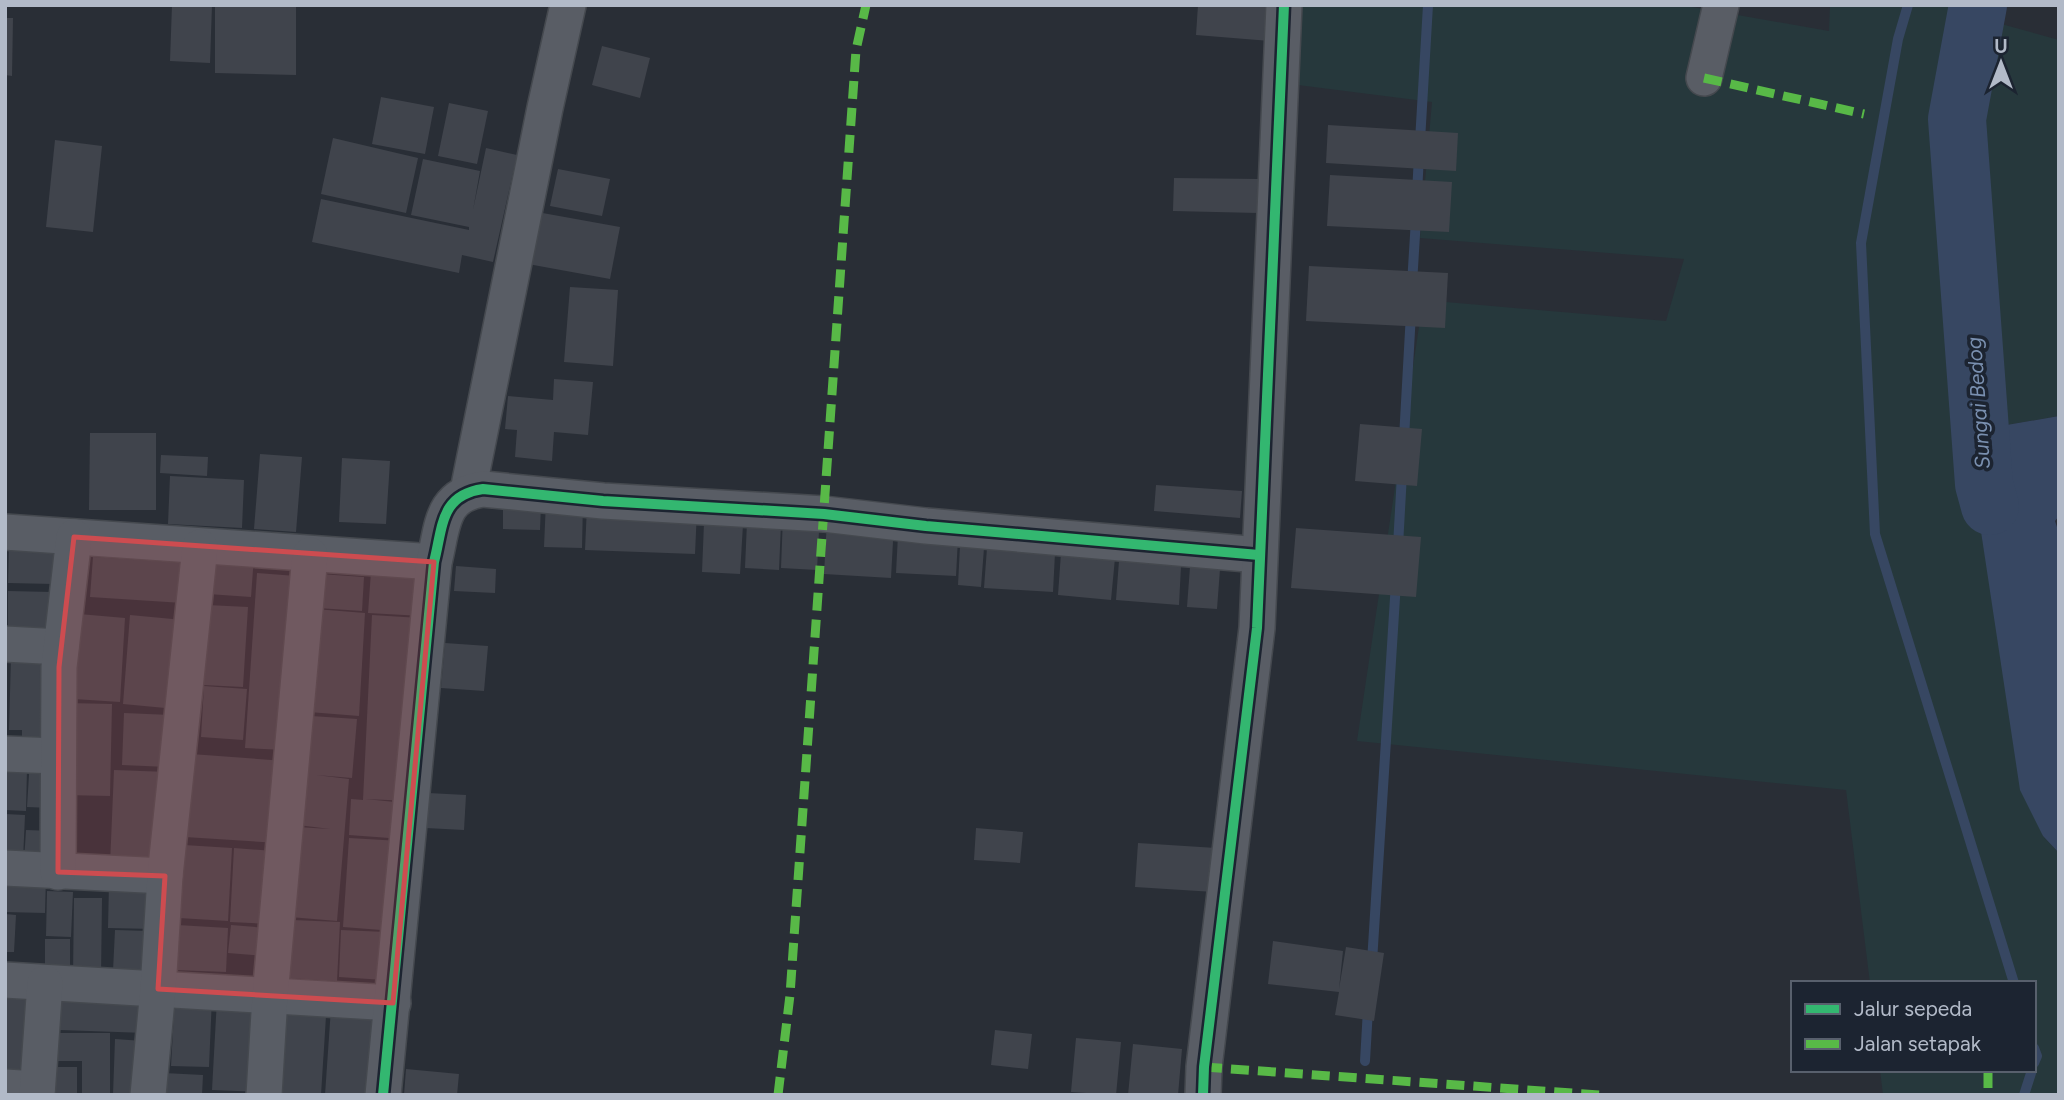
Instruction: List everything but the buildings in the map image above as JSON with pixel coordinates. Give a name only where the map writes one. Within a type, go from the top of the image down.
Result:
[{"type":"street","points":[[468,491],[568,5]]},
{"type":"street","points":[[1203,1095],[1204,1067],[1257,628],[1284,5]]},
{"type":"street","points":[[1704,78],[1721,5]]},
{"type":"street","points":[[383,1095],[434,562],[447,509],[458,496],[468,491],[483,489],[603,501],[824,514],[940,528],[1259,555]]},
{"type":"street","points":[[5,532],[434,562]]},
{"type":"street","points":[[58,872],[57,756],[61,647],[74,537]]},
{"type":"street","points":[[148,1095],[165,876],[200,547]]},
{"type":"street","points":[[264,1095],[270,996],[310,555]]},
{"type":"street","points":[[5,644],[61,647]]},
{"type":"street","points":[[5,754],[57,756]]},
{"type":"street","points":[[5,868],[165,876]]},
{"type":"street","points":[[5,980],[393,1003]]},
{"type":"street","points":[[26,1090],[45,983]]},
{"type":"highlighted area","points":[[74,537],[434,562],[393,1003],[158,989],[165,876],[58,872],[59,667]]},
{"type":"shaded area","points":[[1290,5],[1681,5],[1829,31],[1830,5],[1978,5],[1976,17],[2059,40],[2059,416],[1966,432],[2043,836],[2059,853],[2059,1095],[1883,1095],[1880,1072],[2036,1072],[2036,981],[1870,981],[1846,790],[1357,741],[1423,300],[1666,321],[1684,259],[1420,238],[1432,102],[1290,84]]},
{"type":"water","points":[[2059,416],[2059,516],[2055,521],[2059,533],[2059,853],[2043,836],[2020,790],[1966,432]]},
{"type":"waterway","points":[[1420,141],[1428,5]]},
{"type":"waterway","points":[[1908,5],[1898,39],[1861,243],[1875,534],[2013,981]]},
{"type":"waterway","name":"Sungai Bedog","points":[[1978,5],[1957,119],[1984,484],[1990,506]]},
{"type":"waterway","points":[[1417,193],[1419,156]]},
{"type":"waterway","points":[[1412,284],[1416,219]]},
{"type":"waterway","points":[[1404,438],[1411,313]]},
{"type":"waterway","points":[[1398,546],[1402,474]]},
{"type":"waterway","points":[[1372,962],[1396,582]]},
{"type":"waterway","points":[[1365,1061],[1368,1009]]},
{"type":"waterway","points":[[2036,1053],[2036,1058]]},
{"type":"waterway","points":[[2024,1095],[2031,1072]]},
{"type":"marked path","points":[[778,1095],[790,995],[856,50],[866,5]]},
{"type":"marked path","points":[[1704,78],[1864,114]]},
{"type":"marked path","points":[[1204,1067],[1599,1095]]},
{"type":"marked path","points":[[1988,1072],[1988,1095]]},
{"type":"cycle path","points":[[1203,1095],[1204,1067],[1257,628],[1284,5]]},
{"type":"cycle path","points":[[383,1095],[434,562],[442,525],[458,498],[483,489],[603,501],[824,514],[926,526],[1259,555]]}]
